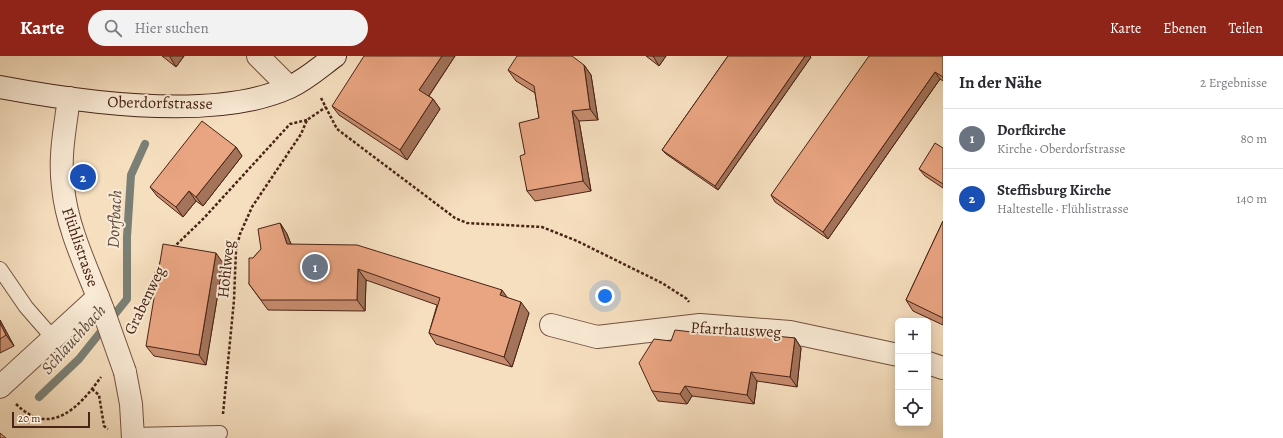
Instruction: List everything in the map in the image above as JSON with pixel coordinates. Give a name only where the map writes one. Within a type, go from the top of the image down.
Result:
[{"type":"street","points":[[258,56],[289,87]]},
{"type":"street","name":"Oberdorfstrasse","points":[[0,87],[69,98],[143,104],[203,105],[262,97],[289,87],[308,76],[335,56]]},
{"type":"street","name":"Flühlistrasse","points":[[69,98],[63,144],[63,187],[72,228],[101,303],[115,372],[131,404],[133,436]]},
{"type":"street","points":[[2,385],[53,338],[101,303]]},
{"type":"street","name":"Pfarrhausweg","points":[[551,325],[597,337],[700,325],[790,332],[895,354]]},
{"type":"street","points":[[931,364],[943,368]]},
{"type":"lane","points":[[0,269],[26,307],[53,338]]},
{"type":"lane","points":[[133,436],[220,433]]},
{"type":"path","points":[[308,76],[337,129],[455,218],[467,223],[542,227],[577,241],[662,284],[687,299],[700,325]]},
{"type":"path","name":"Hohlweg","points":[[220,433],[226,387],[236,250],[240,234],[252,207],[301,134],[307,120],[326,107]]},
{"type":"path","name":"Grabenweg","points":[[169,252],[204,218],[290,124],[307,120]]},
{"type":"path","name":"Grabenweg","points":[[132,329],[158,267],[166,257]]},
{"type":"path","points":[[2,385],[26,415],[40,422],[54,423],[67,416],[92,389],[115,372]]},
{"type":"path","points":[[92,389],[99,395],[104,426],[110,430]]},
{"type":"building","points":[[364,56],[442,56],[419,90],[433,99],[400,150],[332,106]]},
{"type":"building","points":[[517,56],[572,56],[584,65],[590,109],[572,111],[583,181],[527,191],[520,156],[525,154],[519,123],[539,118],[534,86],[508,70]]},
{"type":"building","points":[[728,56],[805,56],[715,186],[662,150]]},
{"type":"building","points":[[869,56],[943,56],[943,77],[935,72],[823,232],[771,195]]},
{"type":"building","points":[[202,121],[236,147],[196,197],[189,191],[176,207],[150,187]]},
{"type":"building","points":[[935,143],[943,148],[943,184],[919,169]]},
{"type":"building","points":[[943,221],[943,318],[906,300]]},
{"type":"building","points":[[280,223],[287,244],[357,245],[502,290],[500,295],[521,302],[504,357],[429,333],[440,298],[358,269],[357,300],[261,300],[249,284],[249,258],[253,258],[261,249],[258,229]]},
{"type":"building","points":[[163,244],[216,253],[199,355],[146,346]]},
{"type":"building","points":[[0,323],[6,335],[0,339]]},
{"type":"building","points":[[675,330],[726,336],[727,331],[795,338],[790,377],[751,372],[747,395],[685,386],[680,394],[652,391],[639,363],[654,339],[671,341]]},
{"type":"building","points":[[0,433],[6,438],[0,438]]},
{"type":"waterway","name":"Dorfbach","points":[[39,397],[79,359],[127,299],[127,237],[131,175],[145,144]]},
{"type":"place","name":"Steffisburg Kirche","points":[[83,177]]},
{"type":"place","name":"Dorfkirche","points":[[315,267]]},
{"type":"water label","name":"Schlauchbach","points":[[73,339]]}]
